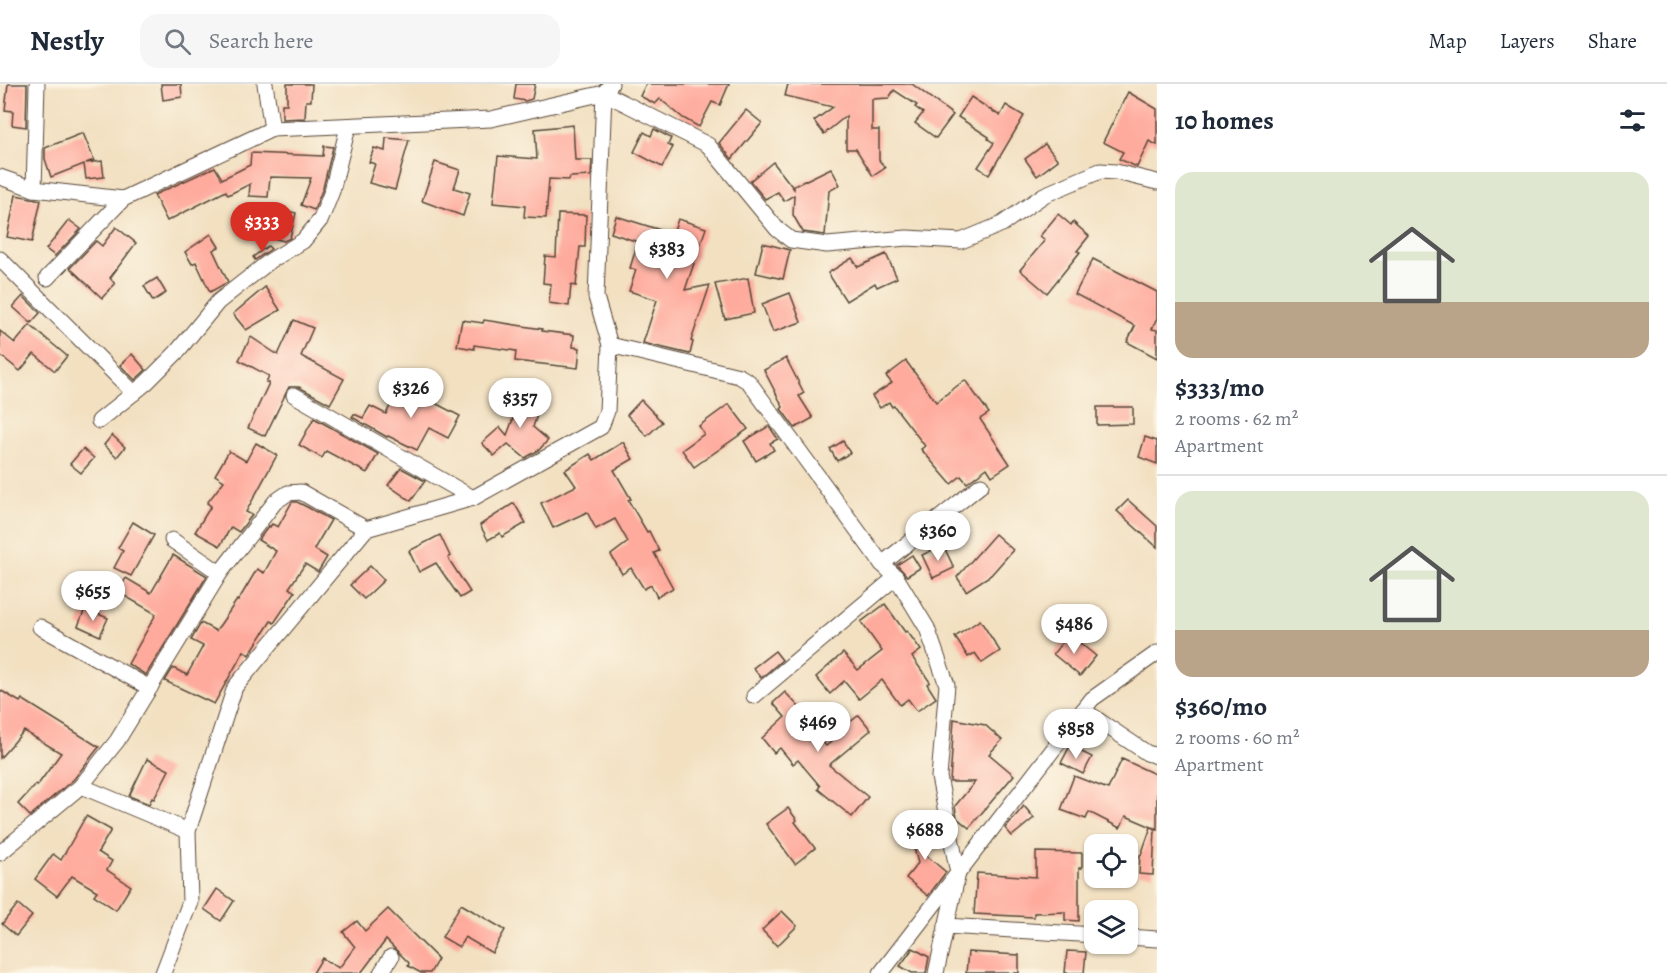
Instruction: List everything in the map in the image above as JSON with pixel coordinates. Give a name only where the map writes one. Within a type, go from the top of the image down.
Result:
[{"type":"street","points":[[34,189],[37,84]]},
{"type":"street","points":[[265,84],[272,129]]},
{"type":"street","points":[[163,973],[190,902],[188,831],[235,687],[366,529],[473,498],[601,428],[607,411],[610,345],[596,297],[607,88]]},
{"type":"street","points":[[47,278],[123,199],[272,129],[491,119],[607,88],[708,145],[777,229],[791,240],[827,244],[907,238],[962,241],[1002,224],[1044,195],[1100,171],[1116,172],[1157,182]]},
{"type":"street","points":[[99,422],[146,383],[176,353],[218,302],[270,261],[303,241],[321,219],[332,191],[348,127]]},
{"type":"street","points":[[2,181],[34,189],[123,199]]},
{"type":"street","points":[[0,259],[134,393]]},
{"type":"street","points":[[610,345],[739,376],[749,382],[882,564],[896,577],[927,628],[947,685],[939,777],[958,873],[936,973]]},
{"type":"street","points":[[294,395],[473,498]]},
{"type":"street","points":[[882,564],[981,485]]},
{"type":"street","points":[[0,853],[81,786],[117,741],[220,573],[275,502],[288,493],[301,492],[366,529]]},
{"type":"street","points":[[172,540],[220,573]]},
{"type":"street","points":[[754,696],[896,577]]},
{"type":"street","points":[[40,627],[150,688]]},
{"type":"street","points":[[881,973],[1092,699],[1157,653]]},
{"type":"street","points":[[1083,710],[1148,753],[1157,756]]},
{"type":"street","points":[[81,786],[188,831]]},
{"type":"street","points":[[946,926],[1084,934]]},
{"type":"street","points":[[1138,938],[1157,939]]},
{"type":"street","points":[[381,973],[391,957]]},
{"type":"building","points":[[8,84],[27,84],[26,127],[12,125],[13,111],[5,110]]},
{"type":"building","points":[[161,84],[181,84],[182,97],[163,100]]},
{"type":"building","points":[[287,84],[312,84],[311,101],[306,101],[305,118],[282,119],[282,104],[287,104]]},
{"type":"building","points":[[516,84],[535,84],[532,99],[525,101],[514,99]]},
{"type":"building","points":[[646,84],[729,84],[720,105],[712,102],[699,127],[683,118],[660,99],[655,104],[640,96]]},
{"type":"building","points":[[788,84],[912,84],[953,115],[936,138],[915,123],[923,113],[915,107],[917,105],[894,90],[889,98],[872,99],[872,130],[879,130],[879,160],[885,168],[873,176],[856,149],[846,149],[846,116],[824,134],[814,121],[833,107],[785,96]]},
{"type":"building","points":[[1128,92],[1157,109],[1157,145],[1149,141],[1137,167],[1119,159],[1123,152],[1103,142]]},
{"type":"building","points":[[971,97],[1000,116],[1006,105],[1024,116],[989,175],[978,167],[994,143],[988,139],[989,137],[958,117]]},
{"type":"building","points":[[746,110],[762,123],[732,159],[719,143]]},
{"type":"building","points":[[573,125],[575,160],[592,160],[591,176],[570,177],[569,180],[549,179],[546,218],[524,217],[525,206],[493,203],[498,156],[537,159],[535,129]]},
{"type":"building","points":[[654,129],[671,138],[668,145],[673,147],[662,167],[634,152],[644,132],[651,136]]},
{"type":"building","points":[[83,133],[94,160],[86,163],[102,161],[104,177],[86,179],[84,164],[51,177],[45,159],[45,148]]},
{"type":"building","points":[[386,138],[409,140],[395,190],[369,183],[375,164],[369,162],[374,148],[385,151]]},
{"type":"building","points":[[1045,144],[1058,160],[1037,176],[1025,159]]},
{"type":"building","points":[[324,146],[333,147],[323,188],[314,210],[301,205],[311,178],[270,177],[268,197],[249,196],[250,184],[228,195],[226,191],[167,221],[154,195],[215,167],[222,179],[250,165],[251,153],[323,156]]},
{"type":"building","points":[[435,162],[460,170],[454,188],[470,193],[463,216],[422,201]]},
{"type":"building","points":[[773,162],[794,189],[794,186],[831,168],[840,185],[829,191],[825,235],[803,232],[793,215],[794,195],[784,201],[778,192],[765,199],[750,181]]},
{"type":"building","points":[[16,195],[41,200],[32,242],[7,237]]},
{"type":"building","points":[[268,206],[296,213],[290,238],[284,241],[261,235]]},
{"type":"building","points":[[558,214],[586,215],[585,247],[580,247],[576,286],[571,285],[569,306],[549,303],[551,284],[543,283],[545,256],[556,257]]},
{"type":"building","points":[[1058,214],[1071,225],[1073,222],[1089,236],[1077,251],[1080,252],[1047,293],[1020,270],[1045,240],[1040,236]]},
{"type":"building","points":[[616,216],[673,234],[678,219],[706,228],[685,290],[710,285],[691,341],[693,342],[690,354],[643,343],[657,300],[629,291],[636,270],[630,268],[638,242],[611,233]]},
{"type":"building","points":[[69,220],[81,229],[55,256],[46,249]]},
{"type":"building","points":[[116,227],[136,243],[110,278],[115,284],[102,298],[70,268],[96,241],[102,246]]},
{"type":"building","points":[[211,234],[219,247],[213,250],[228,282],[210,292],[196,262],[192,264],[185,252]]},
{"type":"building","points":[[763,243],[790,250],[783,279],[756,273]]},
{"type":"building","points":[[268,246],[271,249],[255,260],[253,257]]},
{"type":"building","points":[[886,254],[897,278],[877,287],[875,283],[846,301],[828,273],[852,258],[858,267]]},
{"type":"building","points":[[1093,259],[1157,292],[1157,318],[1152,329],[1157,330],[1157,358],[1127,342],[1135,326],[1075,294]]},
{"type":"building","points":[[157,278],[166,293],[153,301],[144,286]]},
{"type":"building","points":[[748,278],[754,313],[725,319],[715,284]]},
{"type":"building","points":[[265,287],[280,310],[246,330],[233,314]]},
{"type":"building","points":[[790,293],[801,322],[773,332],[762,304]]},
{"type":"building","points":[[23,296],[40,313],[31,323],[13,307]]},
{"type":"building","points":[[294,320],[313,328],[301,356],[344,379],[330,404],[299,387],[289,387],[265,436],[248,428],[269,383],[266,382],[269,376],[239,360],[251,337],[278,355]]},
{"type":"building","points":[[462,320],[483,323],[484,320],[574,335],[573,347],[580,348],[578,368],[515,361],[516,351],[474,345],[474,349],[457,346]]},
{"type":"building","points":[[30,325],[67,356],[55,371],[34,354],[20,371],[0,355],[0,331],[15,343]]},
{"type":"building","points":[[132,354],[146,370],[135,380],[120,365]]},
{"type":"building","points":[[786,358],[804,393],[799,396],[813,418],[795,428],[781,409],[783,407],[764,370]]},
{"type":"building","points":[[906,361],[936,402],[965,380],[989,413],[980,419],[1010,464],[992,476],[987,468],[967,483],[961,476],[951,484],[921,449],[925,446],[894,406],[892,407],[889,402],[880,408],[872,396],[892,383],[886,376]]},
{"type":"building","points":[[399,388],[419,399],[422,392],[434,398],[433,402],[460,416],[448,438],[429,428],[417,450],[387,437],[352,417],[354,414],[363,418],[370,406],[386,414]]},
{"type":"building","points":[[524,390],[543,397],[533,427],[548,440],[539,450],[525,458],[508,444],[494,456],[482,443],[500,427],[507,435]]},
{"type":"building","points":[[641,400],[662,422],[647,436],[627,415]]},
{"type":"building","points":[[729,404],[748,429],[694,467],[682,450],[704,434],[699,426]]},
{"type":"building","points":[[1097,407],[1133,407],[1133,424],[1097,425]]},
{"type":"building","points":[[314,418],[378,454],[367,473],[326,451],[322,458],[299,445]]},
{"type":"building","points":[[769,426],[778,439],[770,443],[774,450],[756,461],[744,441]]},
{"type":"building","points":[[112,435],[125,447],[117,457],[104,445]]},
{"type":"building","points":[[1145,437],[1157,441],[1157,464],[1139,457]]},
{"type":"building","points":[[843,441],[850,453],[837,461],[830,449]]},
{"type":"building","points":[[623,442],[633,459],[614,470],[631,499],[628,500],[647,532],[649,531],[659,551],[654,553],[673,588],[657,597],[651,585],[644,589],[631,568],[622,574],[611,555],[628,542],[615,519],[596,529],[587,512],[553,528],[541,503],[576,486],[565,470],[590,454],[594,460]]},
{"type":"building","points":[[256,443],[277,455],[246,512],[252,515],[239,532],[231,527],[220,546],[195,532],[211,506],[207,503],[224,481],[215,475],[229,451],[246,461]]},
{"type":"building","points":[[83,449],[94,458],[81,473],[70,464]]},
{"type":"building","points":[[401,468],[425,481],[411,501],[388,485]]},
{"type":"building","points":[[1128,500],[1157,526],[1157,547],[1117,511]]},
{"type":"building","points":[[292,502],[297,502],[331,520],[314,549],[327,557],[318,572],[305,564],[289,588],[295,592],[274,623],[271,621],[249,655],[244,651],[214,704],[165,681],[173,668],[187,675],[203,646],[191,640],[201,623],[216,631],[238,601],[257,569],[264,573],[276,551],[258,540],[272,524],[278,527]]},
{"type":"building","points":[[514,503],[526,523],[502,537],[500,533],[488,540],[480,525]]},
{"type":"building","points":[[133,522],[154,535],[131,576],[114,568],[123,551],[118,548]]},
{"type":"building","points":[[995,534],[1013,550],[991,575],[966,591],[957,577]]},
{"type":"building","points":[[440,535],[450,556],[448,558],[470,592],[460,598],[436,563],[419,572],[409,551]]},
{"type":"building","points":[[943,545],[954,568],[933,578],[922,555]]},
{"type":"building","points":[[173,555],[207,576],[146,675],[128,664],[156,614],[118,592],[126,578],[151,593]]},
{"type":"building","points":[[912,555],[920,568],[907,576],[897,565]]},
{"type":"building","points":[[370,566],[384,580],[364,599],[350,585]]},
{"type":"building","points":[[885,604],[921,650],[912,657],[930,682],[927,684],[936,698],[917,711],[908,699],[900,705],[882,680],[859,699],[844,681],[830,694],[816,677],[843,653],[858,670],[882,651],[861,622]]},
{"type":"building","points":[[85,609],[108,618],[100,636],[78,626]]},
{"type":"building","points":[[980,620],[1000,651],[982,663],[975,653],[968,657],[955,637]]},
{"type":"building","points":[[1069,634],[1096,656],[1080,676],[1053,654]]},
{"type":"building","points":[[775,651],[782,660],[761,678],[753,668]]},
{"type":"building","points":[[0,690],[20,702],[22,699],[99,747],[74,779],[30,816],[18,804],[36,784],[37,786],[61,753],[24,731],[0,758]]},
{"type":"building","points":[[785,692],[799,707],[796,710],[826,746],[846,730],[844,727],[859,715],[871,730],[829,765],[868,797],[852,817],[818,789],[820,786],[798,760],[793,764],[780,748],[774,753],[762,738],[785,717],[773,703]]},
{"type":"building","points":[[954,719],[985,725],[1002,740],[989,754],[1014,775],[969,828],[957,818],[955,806],[975,782],[950,782]]},
{"type":"building","points":[[1070,746],[1092,757],[1083,774],[1061,763]]},
{"type":"building","points":[[147,759],[169,770],[149,804],[129,796]]},
{"type":"building","points":[[1122,759],[1157,775],[1157,829],[1155,828],[1153,875],[1139,874],[1140,855],[1151,827],[1154,828],[1126,816],[1120,828],[1089,812],[1086,819],[1061,810],[1074,776],[1108,789]]},
{"type":"building","points":[[1024,806],[1034,818],[1012,836],[1005,828]]},
{"type":"building","points":[[788,808],[797,820],[795,822],[815,848],[795,864],[766,824]]},
{"type":"building","points":[[86,816],[111,830],[98,852],[112,861],[107,870],[131,886],[116,910],[94,895],[97,891],[72,876],[57,896],[35,879],[53,854],[61,860]]},
{"type":"building","points":[[933,823],[938,840],[915,846],[946,872],[928,896],[906,878],[918,863],[909,829]]},
{"type":"building","points":[[1036,852],[1082,853],[1082,868],[1079,868],[1079,921],[1065,920],[1065,912],[1034,913],[1034,917],[974,914],[977,873],[1036,877]]},
{"type":"building","points":[[217,889],[234,901],[221,921],[204,909]]},
{"type":"building","points":[[18,904],[32,916],[16,936],[2,924]]},
{"type":"building","points":[[461,904],[505,930],[492,953],[465,937],[459,947],[442,937]]},
{"type":"building","points":[[388,909],[438,959],[430,973],[421,973],[408,966],[409,963],[386,940],[361,973],[313,973],[322,958],[339,968],[355,947],[343,932],[357,921],[365,931]]},
{"type":"building","points":[[782,911],[797,926],[777,946],[762,930]]},
{"type":"building","points":[[913,948],[929,957],[926,973],[912,973],[900,966]]},
{"type":"building","points":[[1067,951],[1084,952],[1086,954],[1084,973],[1065,973]]},
{"type":"building","points":[[968,952],[1019,955],[1019,973],[966,973]]}]
